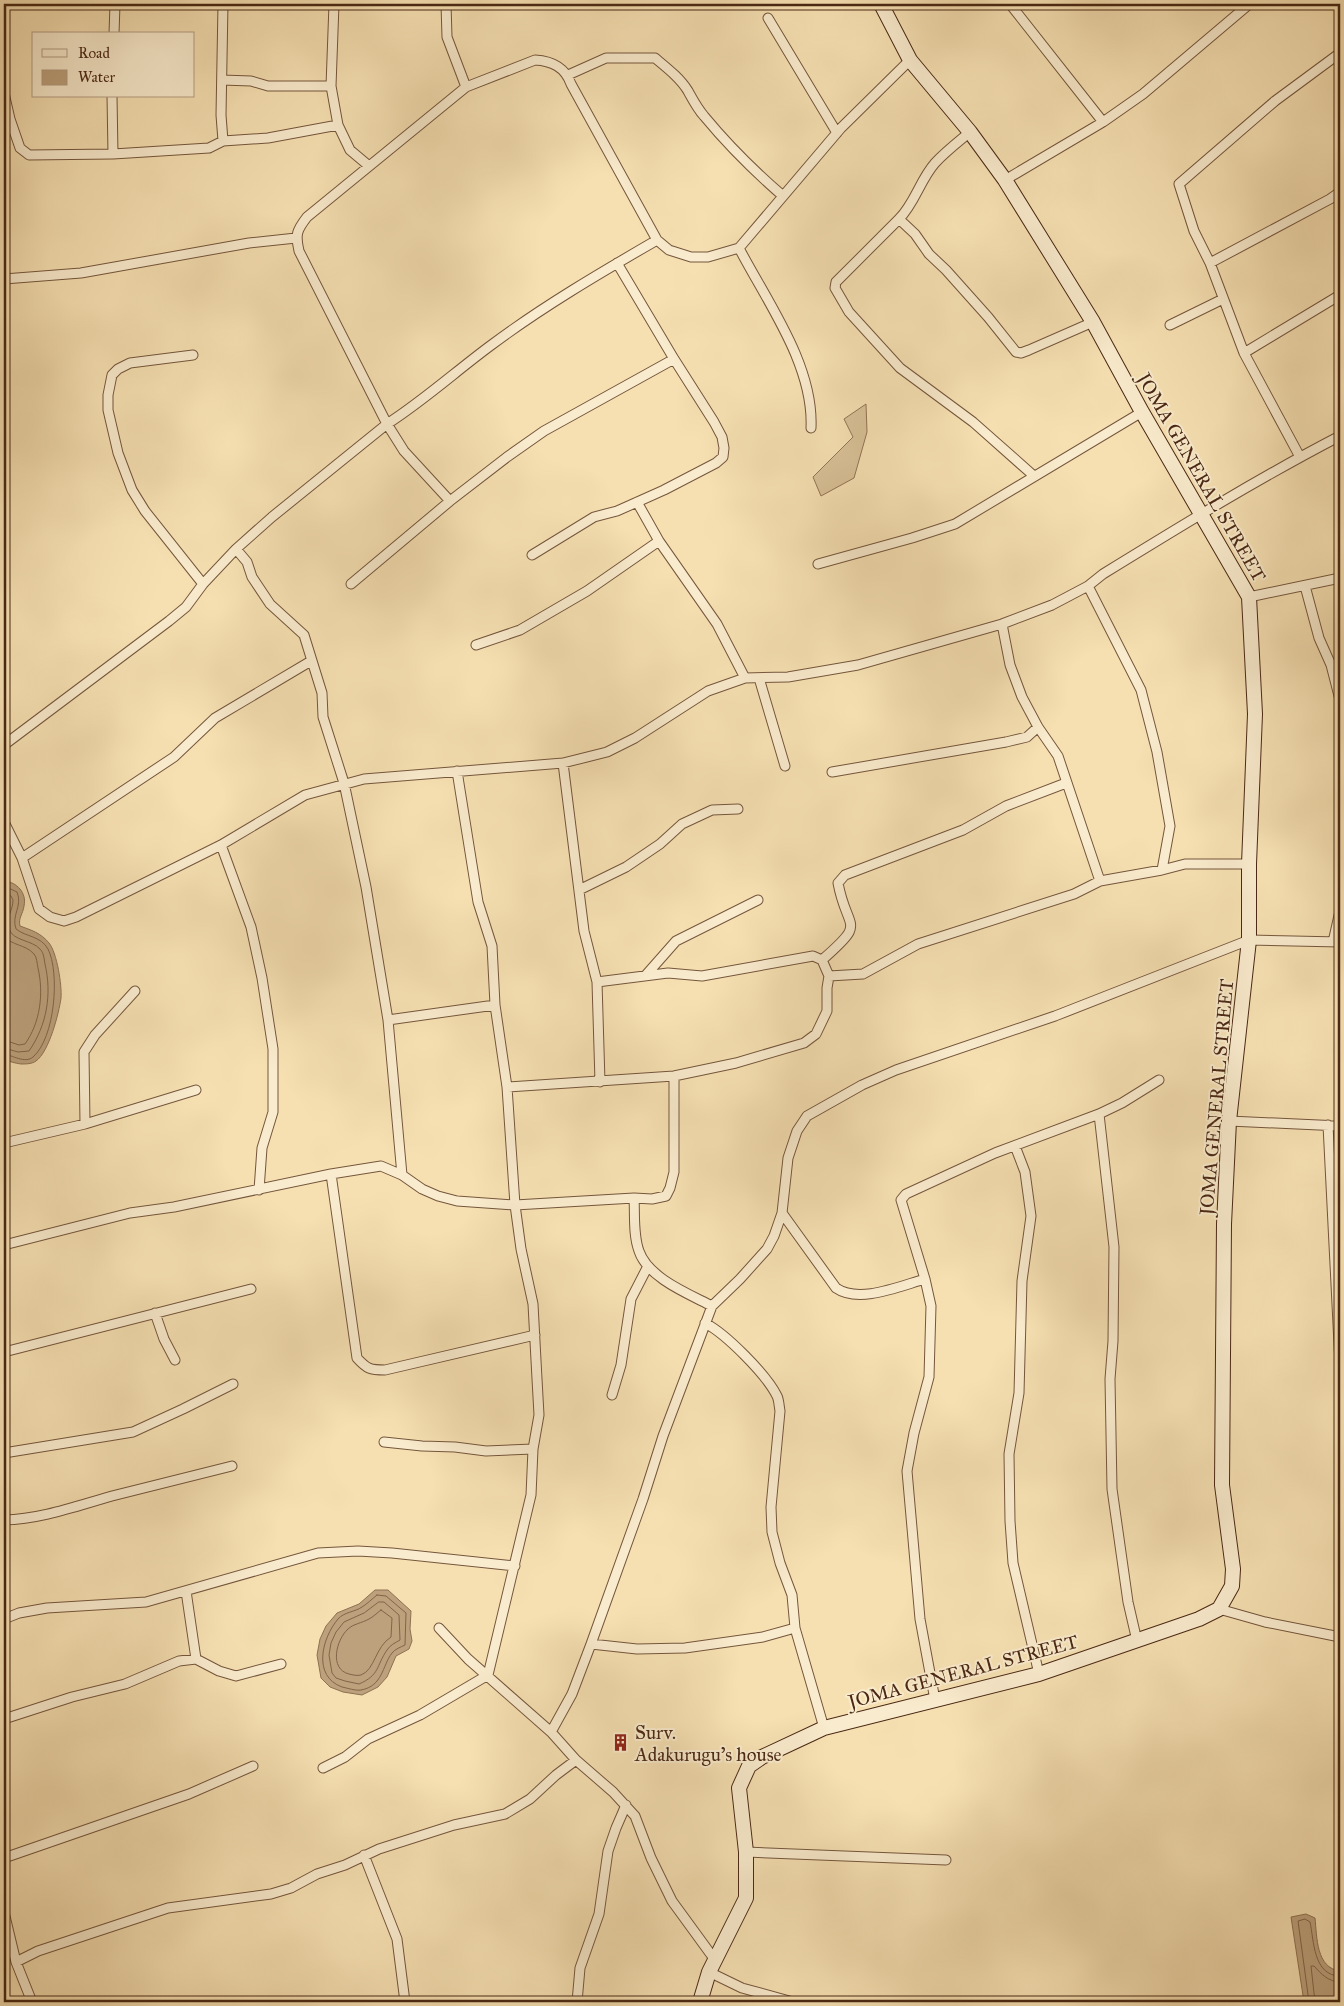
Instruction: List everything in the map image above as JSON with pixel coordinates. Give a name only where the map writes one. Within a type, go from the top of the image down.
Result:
[{"type":"street","points":[[4,11],[6,4]]},
{"type":"street","points":[[114,32],[115,4]]},
{"type":"street","points":[[223,4],[223,141]]},
{"type":"street","points":[[334,4],[330,86],[338,125],[350,150],[369,166]]},
{"type":"street","points":[[446,4],[447,38],[466,87]]},
{"type":"street","name":"JOMA GENERAL STREET","points":[[700,2002],[712,1966],[746,1898],[746,1852],[739,1788],[749,1766],[762,1757],[824,1728],[1040,1674],[1199,1619],[1219,1609],[1232,1586],[1233,1570],[1222,1485],[1224,1224],[1229,1121],[1249,940],[1249,864],[1255,714],[1249,597],[1142,412],[1093,322],[1005,180],[970,132],[910,60],[881,4]]},
{"type":"street","points":[[1010,4],[1103,122]]},
{"type":"street","points":[[1005,180],[1103,122],[1143,94],[1247,6]]},
{"type":"street","points":[[768,18],[837,133]]},
{"type":"street","points":[[1300,457],[1244,353],[1210,263],[1194,231],[1178,184],[1275,101],[1340,53]]},
{"type":"street","points":[[568,75],[606,58],[655,58],[688,90],[693,102],[736,153],[783,196]]},
{"type":"street","points":[[450,501],[404,451],[387,424],[299,251],[296,238],[299,227],[307,217],[466,87],[535,60],[546,60],[561,68],[568,75],[618,172],[657,240],[670,250],[691,257],[708,257],[739,248],[837,133],[910,60]]},
{"type":"street","points":[[222,80],[252,80],[268,86],[330,86]]},
{"type":"street","points":[[4,93],[10,119],[20,148],[29,154],[113,154],[209,148],[223,141],[268,138],[338,125]]},
{"type":"street","points":[[112,98],[113,154]]},
{"type":"street","points":[[970,132],[934,164],[918,187],[909,210],[836,282],[835,288],[849,312],[900,368],[973,422],[1034,476]]},
{"type":"street","points":[[1210,263],[1340,192]]},
{"type":"street","points":[[899,219],[988,317],[1016,352],[1022,353],[1093,322]]},
{"type":"street","points":[[4,279],[81,272],[250,243],[296,238]]},
{"type":"street","points":[[4,745],[170,622],[186,607],[203,584],[236,549],[272,517],[387,424],[404,413],[491,345],[617,263],[657,240]]},
{"type":"street","points":[[739,248],[776,314],[803,376],[812,414],[811,428]]},
{"type":"street","points":[[532,555],[594,517],[617,511],[664,490],[716,463],[723,457],[722,437],[714,422],[617,263]]},
{"type":"street","points":[[1244,353],[1340,295]]},
{"type":"street","points":[[1170,325],[1223,299]]},
{"type":"street","points":[[193,355],[130,364],[118,369],[112,375],[108,395],[108,410],[118,453],[132,490],[144,511],[203,584]]},
{"type":"street","points":[[351,584],[450,501],[544,431],[674,359]]},
{"type":"street","points":[[818,564],[955,524],[1142,412]]},
{"type":"street","points":[[4,822],[22,858],[39,909],[50,917],[64,921],[76,917],[221,845],[305,795],[344,783],[372,778],[563,762],[607,752],[635,738],[708,691],[746,678],[788,677],[858,665],[1002,624],[1052,605],[1088,586],[1103,574],[1202,513],[1340,436]]},
{"type":"street","points":[[637,502],[659,541],[718,624],[746,678]]},
{"type":"street","points":[[476,645],[520,630],[587,591],[659,541]]},
{"type":"street","points":[[236,549],[247,562],[252,578],[270,604],[304,635],[322,693],[323,717],[344,783],[366,887],[388,1020],[402,1176]]},
{"type":"street","points":[[1249,597],[1340,578]]},
{"type":"street","points":[[1088,586],[1141,690],[1157,752],[1170,826],[1162,870]]},
{"type":"street","points":[[1306,586],[1319,638],[1330,665],[1340,700]]},
{"type":"street","points":[[1002,624],[1010,665],[1022,697],[1038,727],[1058,756],[1100,881]]},
{"type":"street","points":[[22,858],[174,757],[215,718],[311,661]]},
{"type":"street","points":[[759,678],[785,766]]},
{"type":"street","points":[[832,772],[1006,742],[1027,737],[1038,727]]},
{"type":"street","points":[[563,762],[584,930],[597,982],[600,1082]]},
{"type":"street","points":[[323,1768],[345,1757],[368,1740],[420,1714],[488,1675],[531,1495],[533,1448],[539,1415],[533,1304],[521,1249],[515,1205],[507,1086],[495,1005],[492,946],[478,902],[457,771]]},
{"type":"street","points":[[822,960],[850,934],[852,926],[838,883],[845,875],[963,830],[1006,806],[1066,783]]},
{"type":"street","points":[[579,890],[626,866],[660,844],[682,824],[712,810],[738,809]]},
{"type":"street","points":[[221,845],[251,927],[262,978],[273,1049],[273,1112],[262,1148],[259,1190]]},
{"type":"street","points":[[829,976],[863,974],[918,944],[1074,894],[1100,881],[1185,864],[1249,864]]},
{"type":"street","points":[[646,975],[676,942],[758,900]]},
{"type":"street","points":[[550,1732],[572,1694],[591,1644],[704,1323],[712,1306],[767,1249],[774,1236],[782,1212],[788,1158],[797,1130],[807,1116],[862,1085],[896,1070],[1055,1016],[1249,940],[1337,942],[1340,911]]},
{"type":"street","points":[[507,1086],[600,1082],[674,1076],[736,1063],[804,1043],[816,1034],[827,1011],[829,976],[822,960],[813,956],[702,976],[668,973],[597,982]]},
{"type":"street","points":[[85,1124],[84,1052],[95,1035],[135,991]]},
{"type":"street","points":[[388,1020],[495,1005]]},
{"type":"street","points":[[4,1245],[130,1213],[174,1207],[332,1174],[381,1166],[402,1176],[422,1189],[457,1201],[515,1205],[634,1198],[652,1199],[666,1196],[674,1172],[674,1076]]},
{"type":"street","points":[[935,1700],[920,1619],[906,1471],[929,1378],[931,1306],[925,1279],[901,1200],[906,1194],[995,1154],[1099,1114],[1122,1103],[1159,1080]]},
{"type":"street","points":[[4,1143],[85,1124],[196,1090]]},
{"type":"street","points":[[1099,1114],[1114,1247],[1113,1341],[1110,1379],[1112,1488],[1128,1602],[1137,1641]]},
{"type":"street","points":[[1229,1121],[1340,1126]]},
{"type":"street","points":[[1328,1125],[1340,1364]]},
{"type":"street","points":[[1016,1146],[1025,1172],[1031,1216],[1022,1281],[1019,1393],[1009,1454],[1010,1520],[1014,1563],[1040,1674]]},
{"type":"street","points":[[332,1174],[357,1358],[364,1366],[371,1370],[385,1370],[535,1335]]},
{"type":"street","points":[[634,1198],[636,1240],[639,1254],[648,1266],[664,1281],[712,1306]]},
{"type":"street","points":[[782,1212],[836,1288],[844,1294],[853,1296],[873,1293],[925,1279]]},
{"type":"street","points":[[612,1395],[621,1365],[630,1299],[648,1266]]},
{"type":"street","points":[[4,1352],[251,1289]]},
{"type":"street","points":[[155,1313],[164,1339],[175,1360]]},
{"type":"street","points":[[704,1323],[712,1327],[736,1348],[763,1376],[778,1397],[780,1411],[771,1507],[772,1532],[780,1563],[792,1595],[794,1628],[824,1728]]},
{"type":"street","points":[[4,1453],[133,1432],[233,1384]]},
{"type":"street","points":[[384,1442],[486,1451],[533,1448]]},
{"type":"street","points":[[4,1520],[42,1516],[232,1466]]},
{"type":"street","points":[[4,1619],[19,1613],[47,1608],[146,1602],[318,1553],[358,1551],[392,1553],[515,1566]]},
{"type":"street","points":[[186,1591],[196,1659]]},
{"type":"street","points":[[1219,1609],[1265,1622],[1340,1638]]},
{"type":"street","points":[[439,1628],[468,1659],[550,1732],[576,1760],[626,1805],[634,1816],[651,1858],[672,1901],[712,1966],[742,1988],[793,2002]]},
{"type":"street","points":[[591,1644],[637,1649],[685,1648],[763,1637],[794,1628]]},
{"type":"street","points":[[4,1719],[72,1697],[125,1684],[179,1660],[196,1659],[219,1671],[236,1676],[281,1664]]},
{"type":"street","points":[[16,1962],[38,1951],[168,1908],[271,1894],[291,1888],[317,1874],[345,1865],[364,1855],[454,1825],[505,1814],[530,1799],[576,1760]]},
{"type":"street","points":[[4,1858],[189,1794],[253,1766]]},
{"type":"street","points":[[577,2002],[580,1968],[598,1914],[608,1851],[626,1805]]},
{"type":"street","points":[[746,1852],[946,1860]]},
{"type":"street","points":[[364,1855],[397,1939],[405,2002]]},
{"type":"street","points":[[4,1912],[16,1962],[32,2002]]},
{"type":"shaded area","points":[[866,404],[867,432],[854,478],[821,496],[813,477],[853,437],[844,419]]},
{"type":"water","points":[[4,881],[20,889],[25,901],[20,926],[39,934],[49,943],[57,961],[60,978],[61,998],[53,1032],[41,1056],[29,1064],[14,1063],[4,1058]]},
{"type":"water","points":[[375,1590],[388,1590],[411,1611],[410,1629],[412,1641],[409,1649],[396,1656],[387,1677],[378,1687],[362,1695],[343,1692],[330,1687],[321,1678],[317,1655],[320,1639],[326,1626],[337,1613],[359,1604]]},
{"type":"water","points":[[1306,1914],[1315,1918],[1317,1942],[1322,1958],[1332,1969],[1340,1971],[1340,2002],[1304,2002],[1291,1917]]},
{"type":"place","name":"Surv. Adakurugu's house","points":[[621,1743]]}]
